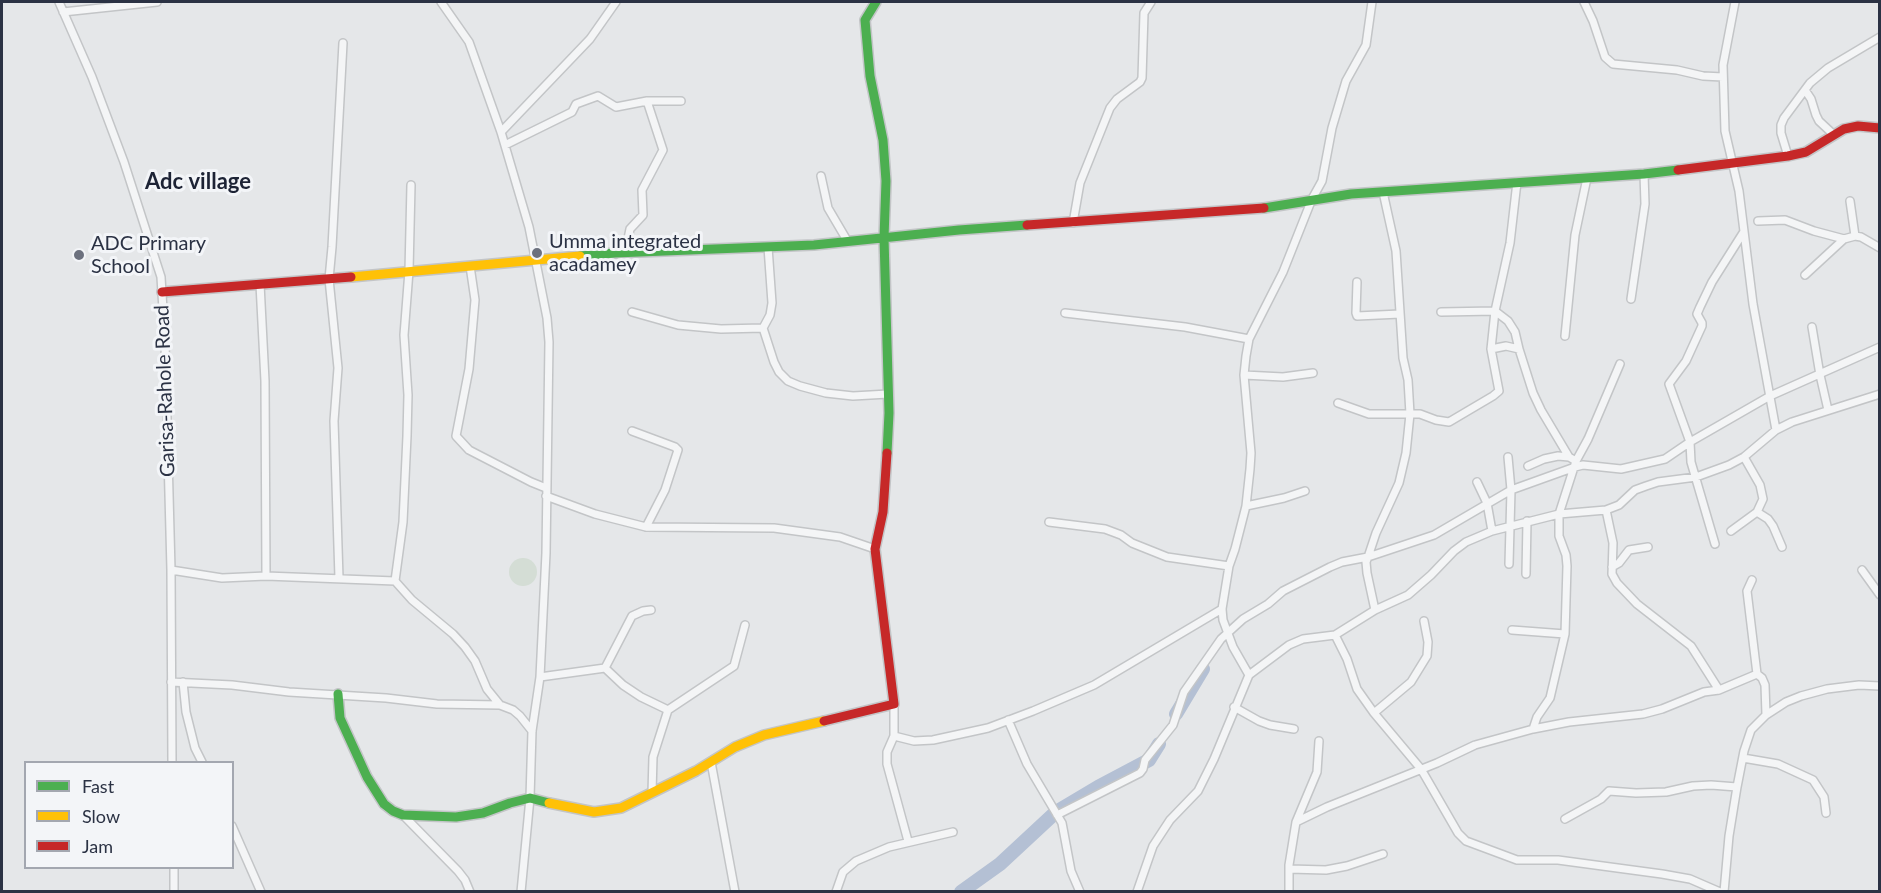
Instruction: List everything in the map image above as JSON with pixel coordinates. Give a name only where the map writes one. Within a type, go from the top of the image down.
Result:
[{"type":"street","name":"Garisa-Rahole Road","points":[[59,2],[92,77],[124,162],[161,277],[171,570],[172,761]]},
{"type":"street","points":[[63,12],[157,2]]},
{"type":"street","points":[[441,2],[469,42],[501,132],[529,226],[547,318],[549,342],[546,553],[540,677],[532,731],[530,798],[521,891]]},
{"type":"street","points":[[501,132],[590,39],[616,2]]},
{"type":"street","points":[[876,2],[865,20],[870,76],[884,148],[889,412],[884,512],[875,549],[894,704],[894,736],[888,752],[887,764],[908,842]]},
{"type":"street","points":[[1074,223],[1080,183],[1110,108],[1142,78],[1144,13],[1151,2]]},
{"type":"street","points":[[1249,675],[1233,647],[1223,620],[1222,609],[1229,567],[1246,506],[1251,453],[1244,375],[1249,339],[1283,272],[1312,199],[1322,181],[1332,128],[1346,81],[1366,45],[1372,2]]},
{"type":"street","points":[[1584,2],[1605,57],[1613,64],[1723,77]]},
{"type":"street","points":[[1735,2],[1724,56],[1725,131],[1739,191],[1753,304],[1776,430]]},
{"type":"street","points":[[1788,156],[1781,125],[1810,83],[1828,68],[1880,37]]},
{"type":"street","points":[[339,578],[334,420],[338,368],[329,279],[343,43]]},
{"type":"street","points":[[1805,90],[1819,121],[1834,135]]},
{"type":"street","points":[[505,145],[572,112],[576,104],[598,96],[616,107],[647,101],[681,101]]},
{"type":"street","points":[[625,253],[630,229],[643,215],[642,190],[663,150],[647,101]]},
{"type":"street","points":[[162,291],[625,253],[814,245],[959,230],[1253,210],[1312,199],[1383,192],[1644,174],[1788,156],[1806,152],[1845,129],[1858,126],[1880,128]]},
{"type":"street","points":[[1631,299],[1645,204],[1644,174]]},
{"type":"street","points":[[821,176],[828,208],[848,242]]},
{"type":"street","points":[[1565,336],[1575,235],[1587,178]]},
{"type":"street","points":[[1338,403],[1369,414],[1420,414],[1449,422],[1499,391],[1491,349],[1495,310],[1510,243],[1517,182]]},
{"type":"street","points":[[395,581],[403,522],[407,436],[408,395],[404,335],[409,271],[411,185]]},
{"type":"street","points":[[1375,610],[1366,562],[1376,533],[1399,483],[1406,453],[1410,414],[1408,380],[1403,357],[1396,251],[1383,192]]},
{"type":"street","points":[[1850,201],[1855,236]]},
{"type":"street","points":[[1758,221],[1785,220],[1844,239]]},
{"type":"street","points":[[1715,544],[1691,462],[1690,442],[1669,384],[1686,361],[1702,326],[1697,314],[1712,282],[1743,232]]},
{"type":"street","points":[[1804,276],[1844,239],[1862,237],[1880,248]]},
{"type":"street","points":[[768,247],[772,303],[770,315],[763,328],[779,372],[788,381],[800,387],[826,393],[853,396],[888,394]]},
{"type":"street","points":[[470,266],[475,300],[469,369],[456,436],[469,450],[546,492],[595,514],[646,527],[774,528],[840,537],[875,549]]},
{"type":"street","points":[[1357,282],[1357,316],[1400,314]]},
{"type":"street","points":[[260,284],[265,381],[266,576]]},
{"type":"street","points":[[1441,312],[1495,310],[1508,321],[1515,332],[1537,402],[1573,462]]},
{"type":"street","points":[[632,312],[678,325],[721,329],[763,328]]},
{"type":"street","points":[[1065,313],[1185,327],[1249,339]]},
{"type":"street","points":[[1812,327],[1828,410]]},
{"type":"street","points":[[1491,349],[1506,346],[1519,350]]},
{"type":"street","points":[[1528,466],[1558,456],[1583,465],[1621,469],[1665,459],[1770,396],[1880,347]]},
{"type":"street","points":[[1533,729],[1537,717],[1550,698],[1565,634],[1567,566],[1566,555],[1559,536],[1559,514],[1573,462],[1592,429],[1620,364]]},
{"type":"street","points":[[1244,375],[1283,377],[1313,373]]},
{"type":"street","points":[[1137,891],[1153,846],[1170,820],[1198,791],[1249,675],[1295,642],[1335,635],[1375,610],[1408,595],[1466,542],[1492,531],[1527,521],[1559,514],[1606,510],[1619,505],[1635,490],[1658,482],[1696,477],[1729,465],[1744,457],[1776,430],[1792,422],[1880,394]]},
{"type":"street","points":[[632,431],[678,450],[665,490],[646,527]]},
{"type":"street","points":[[1508,457],[1511,490],[1509,564]]},
{"type":"street","points":[[1731,531],[1758,512],[1763,499],[1762,491],[1744,457]]},
{"type":"street","points":[[1058,815],[1140,773],[1145,760],[1173,725],[1184,692],[1221,639],[1243,619],[1268,604],[1292,585],[1342,562],[1368,557],[1434,535],[1511,490],[1573,462]]},
{"type":"street","points":[[1477,482],[1487,503],[1492,531]]},
{"type":"street","points":[[1246,506],[1305,491]]},
{"type":"street","points":[[1606,510],[1613,543],[1612,574],[1617,583],[1637,604],[1690,646],[1719,690]]},
{"type":"street","points":[[1758,512],[1773,526],[1782,547]]},
{"type":"street","points":[[1526,574],[1527,521]]},
{"type":"street","points":[[1049,522],[1105,529],[1121,535],[1132,543],[1167,556],[1229,567]]},
{"type":"street","points":[[1612,567],[1619,563],[1629,550],[1648,547]]},
{"type":"street","points":[[171,570],[222,578],[266,576],[395,581],[412,600],[465,647],[475,662],[487,689],[500,705]]},
{"type":"street","points":[[1862,570],[1880,595]]},
{"type":"street","points":[[1752,580],[1748,591],[1757,674],[1765,685],[1766,715]]},
{"type":"street","points":[[894,736],[914,741],[933,740],[988,728],[1094,685],[1222,609]]},
{"type":"street","points":[[605,668],[632,616],[651,610]]},
{"type":"street","points":[[1374,713],[1411,682],[1427,656],[1428,642],[1424,621]]},
{"type":"street","points":[[652,793],[652,758],[668,710],[734,666],[745,625]]},
{"type":"street","points":[[1512,630],[1565,634]]},
{"type":"street","points":[[1335,635],[1347,659],[1357,689],[1421,770],[1458,833],[1466,841],[1516,860],[1558,860],[1662,874],[1690,879],[1722,891],[1737,787],[1752,730],[1766,715],[1786,702],[1827,689],[1859,685],[1880,686]]},
{"type":"street","points":[[540,677],[605,668]]},
{"type":"street","points":[[605,668],[640,697],[668,710]]},
{"type":"street","points":[[1296,822],[1327,807],[1421,770],[1474,745],[1569,722],[1643,714],[1704,692],[1719,690],[1757,674]]},
{"type":"street","points":[[171,682],[232,685],[437,704],[500,705],[513,710],[532,731]]},
{"type":"street","points":[[183,682],[186,712],[195,748],[202,761]]},
{"type":"street","points":[[338,694],[340,718],[367,777],[384,804],[393,811],[403,814],[456,817],[470,816],[530,798],[594,812],[621,808],[696,771],[735,747],[764,735],[894,704]]},
{"type":"street","points":[[1234,707],[1264,723],[1294,729]]},
{"type":"street","points":[[1008,720],[1027,764],[1058,815],[1065,835],[1071,871],[1080,891]]},
{"type":"street","points":[[1289,891],[1289,869],[1296,822],[1317,772],[1319,741]]},
{"type":"street","points":[[1743,758],[1778,764],[1813,780],[1824,797],[1826,813]]},
{"type":"street","points":[[711,762],[735,891]]},
{"type":"street","points":[[1565,819],[1601,799],[1609,791],[1636,793],[1666,792],[1693,786],[1737,787]]},
{"type":"street","points":[[403,814],[465,880],[470,891]]},
{"type":"street","points":[[234,830],[261,891]]},
{"type":"street","points":[[836,891],[843,872],[856,861],[879,850],[953,832]]},
{"type":"street","points":[[1289,869],[1326,870],[1347,866],[1383,854]]},
{"type":"street","points":[[174,869],[174,891]]},
{"type":"shaded area","points":[[523,558],[533,562],[537,572],[533,582],[523,586],[513,582],[509,572],[513,562]]},
{"type":"waterway","points":[[1176,714],[1203,669]]},
{"type":"waterway","points":[[961,892],[1000,864],[1056,812],[1149,760],[1159,744]]},
{"type":"traffic: fast","points":[[876,2],[865,20],[870,76],[883,140],[886,181],[884,238],[889,413],[887,453]]},
{"type":"traffic: fast","points":[[1264,208],[1351,194],[1678,170]]},
{"type":"traffic: fast","points":[[580,256],[814,245],[1027,225]]},
{"type":"traffic: fast","points":[[338,694],[340,718],[367,777],[384,804],[393,811],[403,815],[456,817],[483,813],[530,798],[549,803]]},
{"type":"traffic: slow","points":[[351,277],[580,256]]},
{"type":"traffic: slow","points":[[549,803],[594,812],[621,808],[696,771],[735,747],[764,735],[824,721]]},
{"type":"traffic: jam","points":[[1678,170],[1788,156],[1806,152],[1844,129],[1858,126],[1880,128]]},
{"type":"traffic: jam","points":[[1027,225],[1264,208]]},
{"type":"traffic: jam","points":[[162,292],[351,277]]},
{"type":"traffic: jam","points":[[824,721],[894,704],[875,549],[883,512],[887,453]]},
{"type":"place","name":"Umma integrated acadamey","points":[[537,253]]},
{"type":"place","name":"ADC Primary School","points":[[79,255]]},
{"type":"district","name":"Adc village","points":[[198,182]]}]
